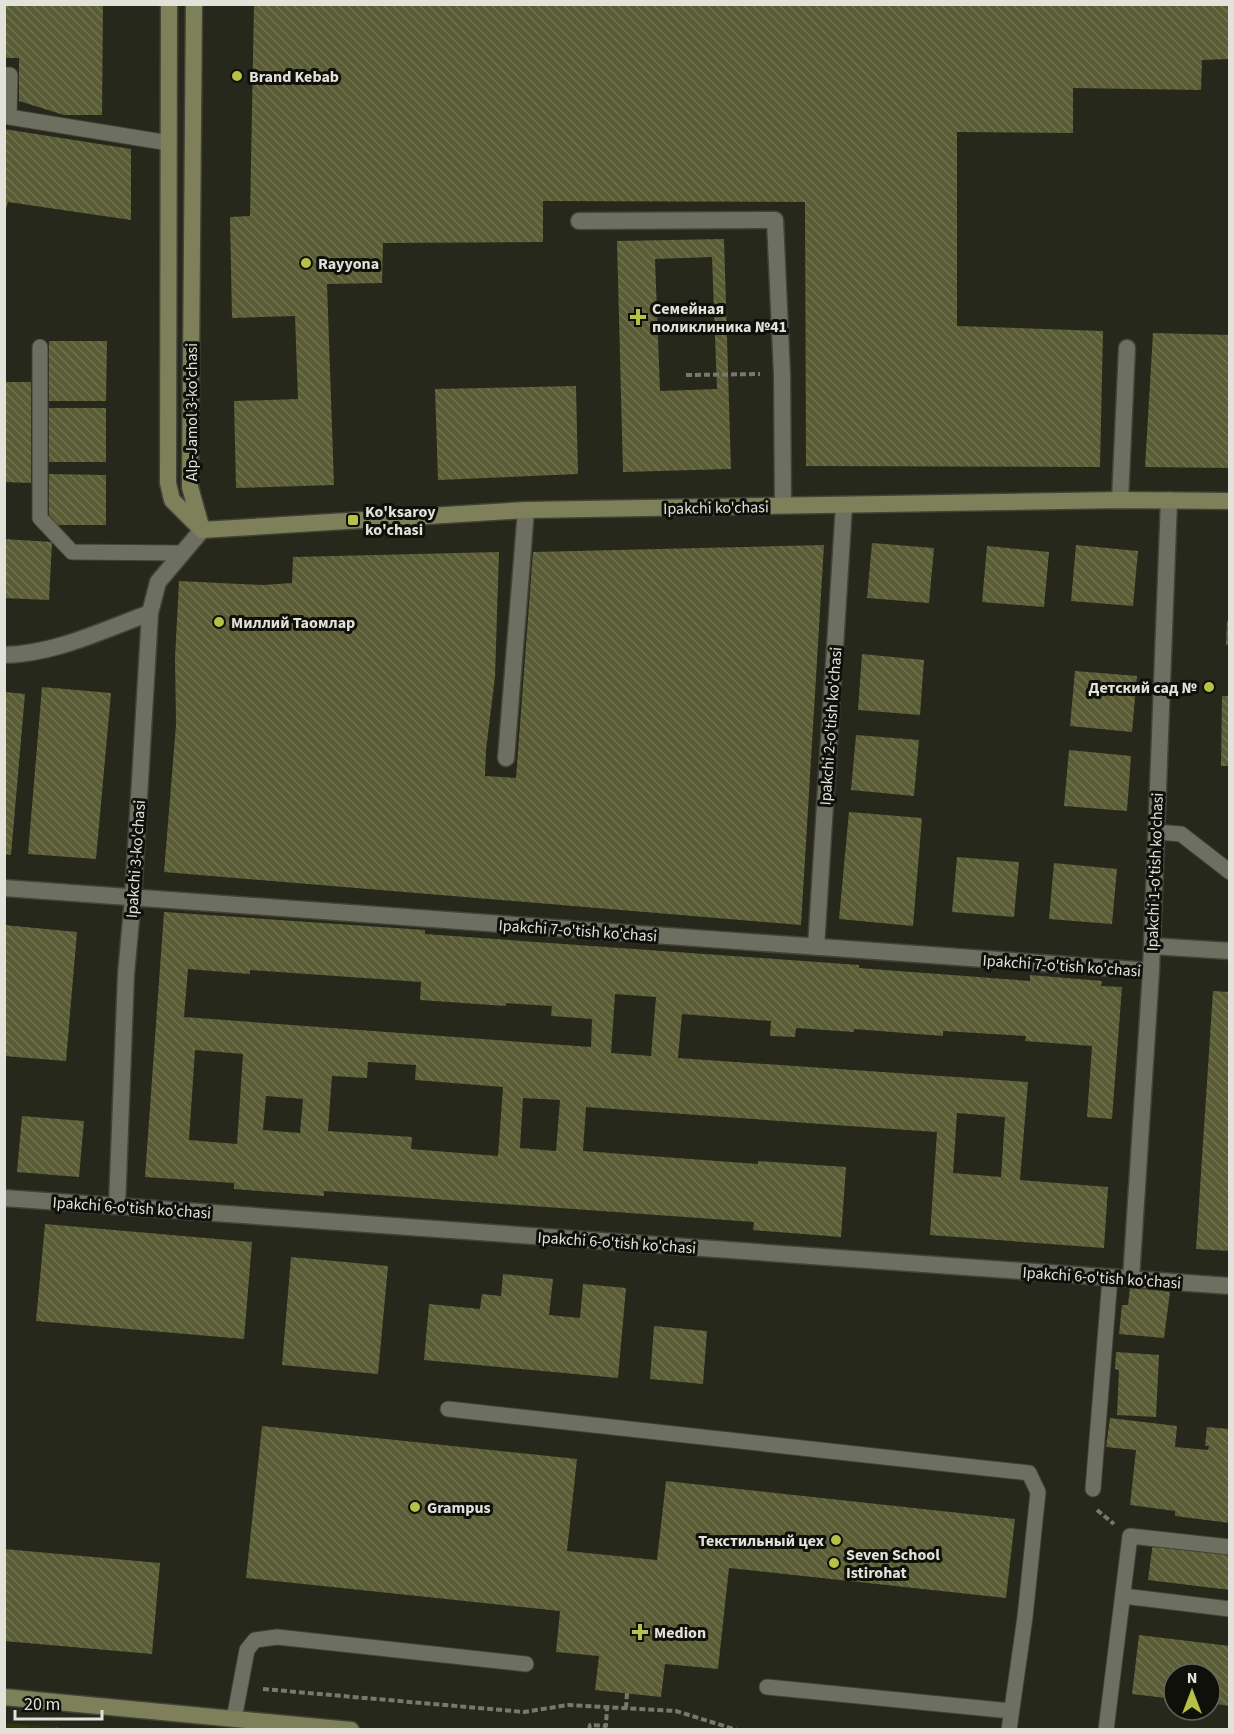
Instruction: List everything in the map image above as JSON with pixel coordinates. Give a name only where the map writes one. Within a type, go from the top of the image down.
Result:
[{"type":"main road","name":"Alp-Jamol 3-ko'chasi","points":[[169,4],[168,483],[172,500],[202,531]]},
{"type":"main road","name":"Alp-Jamol 3-ko'chasi","points":[[194,4],[190,487],[202,531]]},
{"type":"main road","name":"Ipakchi ko'chasi","points":[[202,531],[526,510],[1120,500],[1230,501]]},
{"type":"main road","points":[[4,1697],[351,1730]]},
{"type":"street","points":[[579,221],[775,220],[782,374],[783,505]]},
{"type":"street","points":[[1120,500],[1127,348]]},
{"type":"street","name":"Ipakchi 1-o'tish ko'chasi","points":[[1131,1279],[1152,946],[1169,500]]},
{"type":"street","name":"Ipakchi 2-o'tish ko'chasi","points":[[816,947],[844,505]]},
{"type":"street","points":[[506,758],[526,510]]},
{"type":"street","name":"Ipakchi 3-ko'chasi","points":[[117,1206],[126,974],[133,898],[150,614],[158,582],[202,531]]},
{"type":"street","points":[[4,655],[22,655],[54,648],[150,614]]},
{"type":"street","name":"Ipakchi 7-o'tish ko'chasi","points":[[4,888],[1150,971]]},
{"type":"street","name":"Ipakchi 7-o'tish ko'chasi","points":[[1152,946],[1230,951]]},
{"type":"street","name":"Ipakchi 6-o'tish ko'chasi","points":[[4,1198],[1230,1286]]},
{"type":"lane","points":[[4,75],[10,75],[9,117],[169,143]]},
{"type":"lane","points":[[40,347],[40,518],[72,552],[182,553]]},
{"type":"lane","points":[[1156,832],[1181,834],[1230,872]]},
{"type":"lane","points":[[1093,1489],[1110,1278]]},
{"type":"lane","points":[[448,1409],[1029,1473],[1038,1492],[1025,1617],[1009,1730]]},
{"type":"lane","points":[[1106,1730],[1130,1536],[1230,1547]]},
{"type":"lane","points":[[1123,1596],[1230,1609]]},
{"type":"lane","points":[[234,1719],[247,1650],[255,1640],[277,1637],[526,1664]]},
{"type":"lane","points":[[767,1687],[1011,1711]]},
{"type":"path","points":[[686,375],[782,374]]},
{"type":"path","points":[[1093,1489],[1097,1511],[1130,1536]]},
{"type":"path","points":[[260,1689],[524,1712],[568,1705],[676,1711],[737,1730]]},
{"type":"path","points":[[626,1708],[627,1693]]},
{"type":"path","points":[[589,1730],[590,1725],[606,1726],[607,1707]]},
{"type":"green space","points":[[5,1723],[81,1729],[5,1729]]},
{"type":"building","points":[[4,4],[103,4],[102,115],[64,115],[19,101],[19,58],[4,58]]},
{"type":"building","points":[[254,4],[1230,4],[1230,59],[1202,60],[1201,90],[1073,88],[1073,133],[957,132],[957,326],[1103,331],[1100,467],[806,466],[805,202],[543,201],[543,242],[383,243],[382,283],[327,284],[334,485],[236,488],[234,401],[298,399],[295,316],[232,318],[230,217],[250,216]]},
{"type":"building","points":[[4,129],[131,149],[131,220],[8,202],[4,215]]},
{"type":"building","name":"Семейная поликлиника №41","points":[[724,239],[731,469],[623,472],[617,241]],"holes":[[[712,257],[717,389],[660,391],[655,259]]]},
{"type":"building","points":[[1153,333],[1230,335],[1230,468],[1145,467]]},
{"type":"building","points":[[49,341],[107,341],[106,401],[49,401]]},
{"type":"building","points":[[4,382],[31,382],[31,483],[4,482]]},
{"type":"building","points":[[576,386],[578,474],[438,480],[435,389]]},
{"type":"building","points":[[49,408],[106,408],[106,462],[49,462]]},
{"type":"building","points":[[49,474],[106,475],[106,525],[49,525]]},
{"type":"building","points":[[4,539],[52,542],[49,600],[4,598]]},
{"type":"building","points":[[872,543],[934,548],[929,603],[867,598]]},
{"type":"building","points":[[824,545],[801,925],[164,872],[176,725],[175,658],[179,581],[263,585],[292,583],[293,557],[499,552],[495,677],[485,776],[516,778],[533,552]]},
{"type":"building","points":[[1076,545],[1138,551],[1133,606],[1071,601]]},
{"type":"building","points":[[987,546],[1049,552],[1044,607],[982,602]]},
{"type":"building","points":[[1227,621],[1230,621],[1230,645],[1226,645]]},
{"type":"building","points":[[862,654],[924,660],[920,715],[858,710]]},
{"type":"building","points":[[1075,671],[1137,676],[1132,732],[1070,726]]},
{"type":"building","points":[[42,687],[111,693],[96,859],[28,854]]},
{"type":"building","points":[[5,692],[25,694],[11,855],[5,854]]},
{"type":"building","points":[[1222,696],[1230,696],[1230,766],[1221,766]]},
{"type":"building","points":[[856,735],[919,740],[914,796],[851,790]]},
{"type":"building","points":[[1069,750],[1131,756],[1127,811],[1064,806]]},
{"type":"building","points":[[849,812],[922,818],[913,926],[839,919]]},
{"type":"building","points":[[957,857],[1019,862],[1014,917],[952,912]]},
{"type":"building","points":[[1054,863],[1117,869],[1112,924],[1049,919]]},
{"type":"building","points":[[164,912],[425,930],[425,934],[859,965],[859,968],[1030,981],[1030,975],[1102,981],[1101,986],[1122,987],[1112,1119],[1087,1117],[1092,1046],[1025,1041],[1026,1036],[943,1031],[943,1036],[854,1029],[854,1032],[796,1028],[795,1037],[770,1036],[771,1021],[682,1014],[678,1058],[1028,1082],[1020,1180],[1108,1187],[1104,1248],[930,1235],[937,1132],[586,1107],[583,1151],[758,1164],[758,1161],[846,1167],[841,1237],[753,1230],[754,1222],[324,1191],[324,1196],[234,1189],[234,1183],[145,1177]],"holes":[[[188,969],[250,974],[250,970],[421,982],[420,1000],[506,1006],[506,1003],[552,1006],[551,1016],[592,1019],[591,1047],[184,1017]],[[615,994],[656,997],[651,1056],[611,1053]],[[195,1050],[243,1054],[237,1144],[189,1140]],[[368,1062],[416,1065],[415,1080],[503,1087],[498,1156],[411,1149],[412,1137],[328,1131],[332,1076],[367,1078]],[[266,1096],[303,1099],[300,1133],[263,1130]],[[523,1098],[560,1100],[556,1151],[520,1148]],[[957,1113],[1005,1117],[1001,1177],[953,1173]]]},
{"type":"building","points":[[4,925],[77,932],[66,1061],[4,1056]]},
{"type":"building","points":[[1213,991],[1230,992],[1230,1251],[1196,1249]]},
{"type":"building","points":[[22,1116],[84,1121],[79,1177],[17,1172]]},
{"type":"building","points":[[45,1224],[252,1242],[244,1339],[36,1321]]},
{"type":"building","points":[[291,1257],[388,1266],[378,1374],[282,1365]]},
{"type":"building","points":[[503,1274],[553,1279],[549,1315],[580,1318],[583,1284],[626,1288],[618,1378],[424,1360],[429,1304],[480,1309],[482,1294],[501,1296]]},
{"type":"building","points":[[1130,1287],[1170,1292],[1164,1338],[1119,1334],[1122,1305],[1128,1305]]},
{"type":"building","points":[[654,1326],[707,1331],[703,1384],[650,1379]]},
{"type":"building","points":[[1116,1352],[1159,1355],[1156,1417],[1117,1415],[1119,1370],[1115,1369]]},
{"type":"building","points":[[1110,1418],[1177,1426],[1175,1447],[1208,1450],[1209,1446],[1205,1446],[1207,1427],[1230,1429],[1230,1523],[1175,1516],[1175,1511],[1130,1505],[1136,1450],[1106,1447]]},
{"type":"building","points":[[262,1426],[577,1459],[567,1551],[657,1560],[666,1481],[1015,1519],[1006,1598],[729,1568],[718,1669],[665,1664],[661,1697],[595,1690],[599,1656],[556,1652],[560,1611],[246,1578]]},
{"type":"building","points":[[1153,1542],[1230,1552],[1230,1590],[1148,1580]]},
{"type":"building","points":[[4,1549],[160,1563],[152,1654],[4,1641]]},
{"type":"building","points":[[1139,1635],[1230,1646],[1230,1706],[1222,1705],[1222,1662],[1162,1662],[1162,1698],[1132,1694]]},
{"type":"place","name":"Brand Kebab","points":[[237,76]]},
{"type":"place","name":"Rayyona","points":[[306,263]]},
{"type":"place","name":"Семейная поликлиника №41","points":[[638,317]]},
{"type":"place","name":"Ko'ksaroy ko'chasi","points":[[353,520]]},
{"type":"place","name":"Миллий Таомлар","points":[[219,622]]},
{"type":"place","name":"Детский сад №","points":[[1209,687]]},
{"type":"place","name":"Grampus","points":[[415,1507]]},
{"type":"place","name":"Текстильный цех","points":[[836,1540]]},
{"type":"place","name":"Seven School Istirohat","points":[[834,1563]]},
{"type":"place","name":"Medion","points":[[640,1632]]}]
